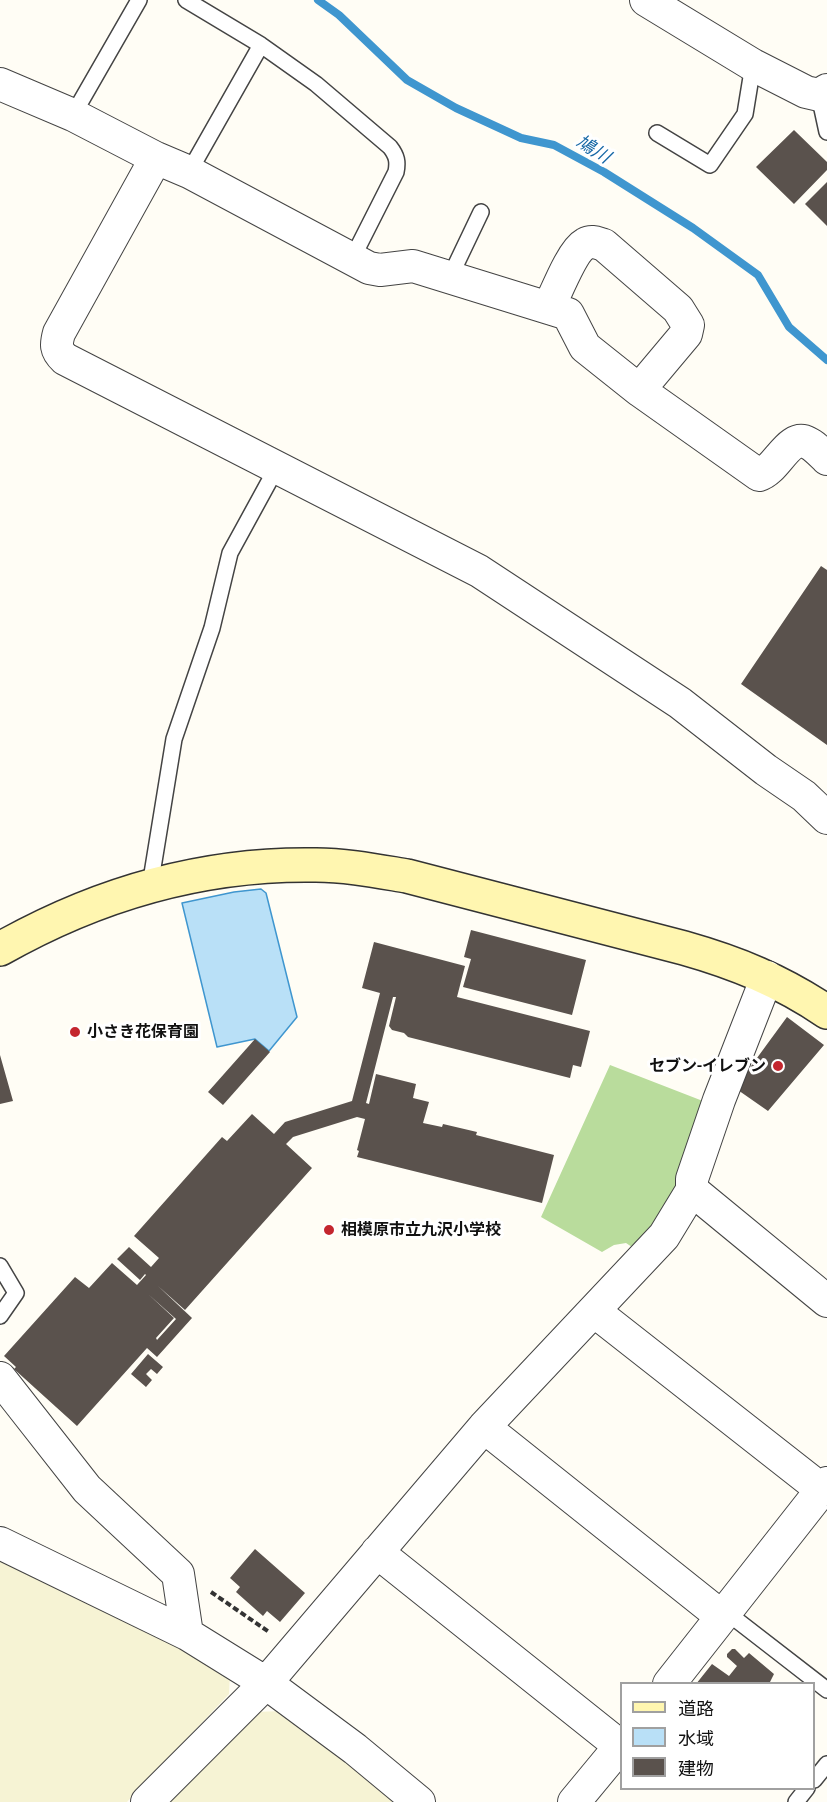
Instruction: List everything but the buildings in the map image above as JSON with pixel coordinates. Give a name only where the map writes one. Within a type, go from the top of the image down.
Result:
[{"type":"street","points":[[646,0],[753,65],[806,92],[823,92]]},
{"type":"street","points":[[0,84],[73,116],[189,172],[369,268],[380,270],[413,266],[568,314],[585,347],[639,390],[759,475],[767,473],[791,444],[798,441],[805,441],[827,459]]},
{"type":"street","points":[[156,158],[59,333],[56,344],[64,359],[479,571],[680,703],[766,770],[804,796],[827,818]]},
{"type":"street","points":[[549,307],[576,253],[583,245],[593,241],[604,245],[678,309],[688,326],[686,333],[639,390]]},
{"type":"street","points":[[0,949],[37,928],[97,902],[150,886],[204,874],[279,866],[317,865],[360,868],[407,876],[725,960],[801,994],[827,1012]]},
{"type":"street","points":[[147,1802],[266,1683],[484,1427],[664,1236],[692,1190],[692,1179],[719,1100],[767,977]]},
{"type":"street","points":[[692,1190],[827,1301]]},
{"type":"street","points":[[594,1311],[824,1487],[670,1682]]},
{"type":"street","points":[[0,1378],[87,1489],[178,1574],[187,1634]]},
{"type":"street","points":[[484,1427],[723,1614]]},
{"type":"street","points":[[0,1543],[187,1634],[266,1683],[355,1749],[419,1802]]},
{"type":"street","points":[[376,1552],[620,1744]]},
{"type":"street","points":[[574,1802],[620,1746]]},
{"type":"lane","points":[[73,116],[140,0]]},
{"type":"lane","points":[[186,0],[261,45],[316,84],[390,147],[396,155],[398,164],[396,172],[352,259]]},
{"type":"lane","points":[[189,172],[261,45]]},
{"type":"lane","points":[[657,133],[710,165],[745,114],[753,65]]},
{"type":"lane","points":[[823,92],[827,132]]},
{"type":"lane","points":[[450,276],[481,212]]},
{"type":"lane","points":[[150,886],[174,739],[212,628],[230,553],[277,467]]},
{"type":"lane","points":[[0,1266],[16,1293],[0,1316]]},
{"type":"lane","points":[[723,1614],[827,1690]]},
{"type":"lane","points":[[815,1778],[827,1764]]},
{"type":"lane","points":[[796,1802],[805,1790]]},
{"type":"path","points":[[209,1591],[274,1635]]},
{"type":"shaded area","points":[[0,1558],[230,1673],[229,1694],[127,1802],[0,1802]]},
{"type":"shaded area","points":[[283,1711],[399,1802],[163,1802],[255,1712]]},
{"type":"green space","points":[[610,1065],[708,1103],[670,1204],[635,1249],[626,1243],[614,1245],[602,1252],[541,1217]]},
{"type":"water","points":[[261,889],[266,893],[297,1017],[269,1051],[255,1039],[217,1047],[182,903]]},
{"type":"waterway","name":"鳩川","points":[[318,0],[339,15],[407,80],[456,108],[521,138],[554,145],[604,172],[693,228],[758,275],[789,327],[827,360]]},
{"type":"place","name":"小さき花保育園","points":[[75,1032]]},
{"type":"place","name":"セブン-イレブン","points":[[778,1066]]},
{"type":"place","name":"相模原市立九沢小学校","points":[[329,1230]]}]
